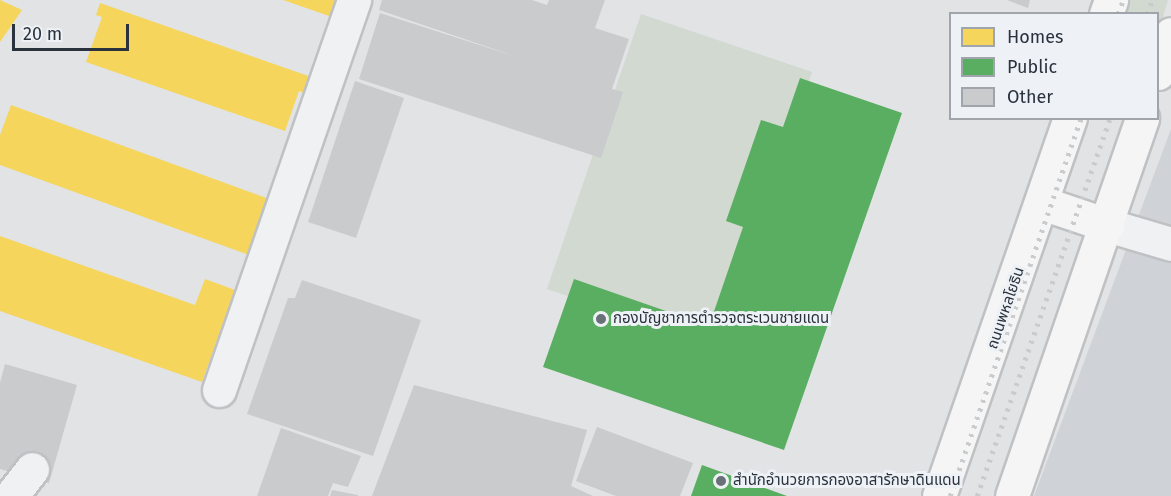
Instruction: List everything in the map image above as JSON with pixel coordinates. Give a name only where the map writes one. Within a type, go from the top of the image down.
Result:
[{"type":"main road","points":[[1159,70],[1171,34]]},
{"type":"main road","name":"ถนนพหลโยธิน","points":[[939,496],[1069,120]]},
{"type":"main road","points":[[1012,496],[1141,120]]},
{"type":"main road","points":[[1042,202],[1107,225]]},
{"type":"street","points":[[219,390],[354,0]]},
{"type":"street","points":[[1107,225],[1171,244]]},
{"type":"street","points":[[11,496],[32,469]]},
{"type":"shaded area","points":[[1127,0],[1168,0],[1159,31],[1159,12],[1123,12]]},
{"type":"shaded area","points":[[641,14],[812,72],[718,346],[547,289]]},
{"type":"shaded area","points":[[1171,129],[1171,496],[1034,496]]},
{"type":"building: Homes","points":[[0,0],[22,10],[0,42]]},
{"type":"building: Homes","points":[[283,0],[341,0],[335,18]]},
{"type":"building: Homes","points":[[100,3],[314,78],[308,94],[299,91],[285,131],[86,62],[102,17],[96,15]]},
{"type":"building: Homes","points":[[11,105],[269,199],[249,255],[0,165],[0,135]]},
{"type":"building: Homes","points":[[0,236],[195,305],[205,279],[235,290],[202,382],[0,311]]},
{"type":"building: Public","points":[[800,78],[902,113],[784,450],[543,367],[574,279],[709,326],[743,227],[726,221],[761,120],[783,127]]},
{"type":"building: Public","name":"สำนักอำนวยการกองอาสารักษาดินแดน","points":[[702,465],[787,496],[691,496]]},
{"type":"building: Other","points":[[382,0],[532,0],[547,5],[549,0],[605,0],[595,28],[629,39],[612,89],[623,92],[601,158],[359,79],[380,13],[517,57],[379,10]]},
{"type":"building: Other","points":[[1007,0],[1030,0],[1028,8]]},
{"type":"building: Other","points":[[355,81],[404,98],[356,238],[308,222]]},
{"type":"building: Other","points":[[302,280],[421,320],[373,456],[247,414],[288,298],[295,298]]},
{"type":"building: Other","points":[[5,364],[77,385],[49,483],[0,469],[0,383]]},
{"type":"building: Other","points":[[414,385],[587,430],[571,486],[593,496],[372,496]]},
{"type":"building: Other","points":[[597,427],[693,463],[680,496],[616,496],[576,481]]},
{"type":"building: Other","points":[[281,428],[361,456],[348,487],[333,483],[328,496],[257,496]]},
{"type":"building: Other","points":[[332,490],[358,495],[358,496],[330,496]]},
{"type":"railway","points":[[1119,12],[1123,0]]},
{"type":"railway","points":[[1148,12],[1152,0]]},
{"type":"railway","points":[[950,496],[1080,120]]},
{"type":"railway","points":[[977,496],[1109,120]]},
{"type":"place","name":"กองบัญชาการตำรวจตระเวนชายแดน","points":[[601,319]]},
{"type":"place","name":"สำนักอำนวยการกองอาสารักษาดินแดน","points":[[721,481]]}]
